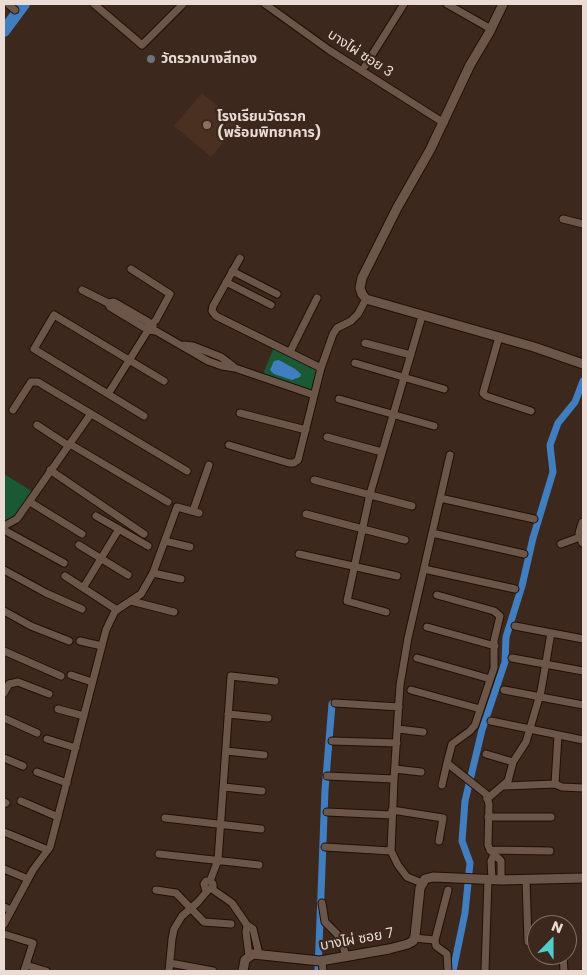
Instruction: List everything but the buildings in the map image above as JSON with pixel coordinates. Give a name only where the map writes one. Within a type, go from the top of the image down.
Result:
[{"type":"street","points":[[8,4],[15,10]]},
{"type":"street","points":[[94,4],[142,45],[183,4]]},
{"type":"street","name":"บางไผ่ ซอย 3","points":[[265,4],[329,50],[444,123]]},
{"type":"street","points":[[365,66],[404,4]]},
{"type":"street","points":[[447,4],[491,29]]},
{"type":"street","points":[[503,4],[470,65],[444,123],[397,208],[362,278],[360,288],[366,300],[534,347],[583,363]]},
{"type":"street","points":[[563,219],[583,224]]},
{"type":"street","points":[[240,258],[212,311],[216,316],[322,368]]},
{"type":"street","points":[[108,394],[128,360],[152,328],[170,294],[131,269]]},
{"type":"street","points":[[232,271],[277,294]]},
{"type":"street","points":[[226,282],[271,305]]},
{"type":"street","points":[[82,290],[208,361],[235,368],[314,395]]},
{"type":"street","points":[[290,352],[317,298]]},
{"type":"street","points":[[229,445],[294,463],[298,460],[314,395],[333,334],[337,328],[358,314],[366,300]]},
{"type":"street","points":[[144,416],[34,349],[54,316],[164,382]]},
{"type":"street","points":[[386,612],[348,601],[370,494],[422,316]]},
{"type":"street","points":[[499,337],[483,393],[531,411]]},
{"type":"street","points":[[365,343],[411,355]]},
{"type":"street","points":[[355,363],[444,389]]},
{"type":"street","points":[[13,410],[31,382],[38,382],[187,471]]},
{"type":"street","points":[[339,399],[434,426]]},
{"type":"street","points":[[4,526],[17,519],[90,414]]},
{"type":"street","points":[[240,414],[306,430]]},
{"type":"street","points":[[37,425],[168,502]]},
{"type":"street","points":[[327,437],[382,452]]},
{"type":"street","points":[[450,456],[408,638],[400,685],[391,851],[407,877],[422,883],[425,879],[433,878],[583,878]]},
{"type":"street","points":[[4,924],[7,908],[50,847],[106,630],[118,610],[142,594],[153,573],[177,507],[196,512],[209,465]]},
{"type":"street","points":[[50,470],[144,534]]},
{"type":"street","points":[[314,480],[412,506]]},
{"type":"street","points":[[440,498],[534,519]]},
{"type":"street","points":[[30,502],[82,534]]},
{"type":"street","points":[[306,514],[405,540]]},
{"type":"street","points":[[96,516],[148,546]]},
{"type":"street","points":[[561,544],[582,539],[583,523]]},
{"type":"street","points":[[83,588],[118,529]]},
{"type":"street","points":[[4,530],[64,562]]},
{"type":"street","points":[[432,533],[524,554]]},
{"type":"street","points":[[165,541],[190,547]]},
{"type":"street","points":[[79,545],[128,575]]},
{"type":"street","points":[[299,554],[397,576]]},
{"type":"street","points":[[424,569],[515,589]]},
{"type":"street","points":[[4,570],[46,593],[82,609]]},
{"type":"street","points":[[153,573],[181,579]]},
{"type":"street","points":[[65,576],[118,610]]},
{"type":"street","points":[[437,595],[494,611],[500,616],[495,646],[495,659],[475,725],[470,732],[452,744],[442,785]]},
{"type":"street","points":[[131,601],[174,612]]},
{"type":"street","points":[[4,611],[31,626],[69,642]]},
{"type":"street","points":[[515,626],[583,639]]},
{"type":"street","points":[[427,627],[495,646]]},
{"type":"street","points":[[488,799],[504,786],[510,777],[514,762],[522,750],[530,729],[539,697],[551,633]]},
{"type":"street","points":[[80,641],[102,646]]},
{"type":"street","points":[[4,651],[61,676]]},
{"type":"street","points":[[417,658],[490,679]]},
{"type":"street","points":[[512,658],[583,672]]},
{"type":"street","points":[[71,675],[92,682]]},
{"type":"street","points":[[259,954],[253,929],[247,925],[232,904],[210,889],[205,888],[204,884],[210,881],[218,860],[231,676],[275,681]]},
{"type":"street","points":[[4,693],[9,684],[18,682],[49,694]]},
{"type":"street","points":[[411,690],[480,709]]},
{"type":"street","points":[[504,690],[583,705]]},
{"type":"street","points":[[335,702],[399,707]]},
{"type":"street","points":[[58,709],[84,716]]},
{"type":"street","points":[[228,714],[268,718]]},
{"type":"street","points":[[4,718],[38,732]]},
{"type":"street","points":[[491,721],[583,740]]},
{"type":"street","points":[[398,729],[423,732]]},
{"type":"street","points":[[555,784],[558,735]]},
{"type":"street","points":[[47,739],[76,748]]},
{"type":"street","points":[[332,741],[397,743]]},
{"type":"street","points":[[226,751],[264,755]]},
{"type":"street","points":[[486,754],[514,762]]},
{"type":"street","points":[[4,758],[23,766]]},
{"type":"street","points":[[447,763],[486,794],[488,799],[488,845],[501,861],[494,879],[485,971]]},
{"type":"street","points":[[395,769],[421,772]]},
{"type":"street","points":[[37,772],[66,783]]},
{"type":"street","points":[[326,776],[394,779]]},
{"type":"street","points":[[504,786],[555,784],[562,787],[583,788]]},
{"type":"street","points":[[224,788],[262,791]]},
{"type":"street","points":[[21,801],[58,817]]},
{"type":"street","points":[[327,812],[392,812],[443,818],[440,841]]},
{"type":"street","points":[[488,817],[551,817]]},
{"type":"street","points":[[165,818],[261,828]]},
{"type":"street","points":[[4,832],[48,850]]},
{"type":"street","points":[[325,847],[391,851]]},
{"type":"street","points":[[492,852],[550,851]]},
{"type":"street","points":[[158,854],[258,865]]},
{"type":"street","points":[[4,869],[28,879]]},
{"type":"street","points":[[526,879],[527,915]]},
{"type":"street","name":"บางไผ่ ซอย 7","points":[[249,956],[259,954],[319,961],[408,944],[414,938],[422,883]]},
{"type":"street","points":[[169,971],[174,929],[182,916],[210,889]]},
{"type":"street","points":[[156,890],[176,892],[204,922],[231,924]]},
{"type":"street","points":[[448,890],[435,940],[436,946],[447,954],[448,971]]},
{"type":"street","points":[[322,903],[325,922],[342,942],[346,956]]},
{"type":"street","points":[[243,971],[245,960],[249,956],[247,925]]},
{"type":"street","points":[[4,934],[33,943],[25,968],[46,971]]},
{"type":"street","points":[[414,938],[435,940]]},
{"type":"street","points":[[319,961],[324,971]]},
{"type":"street","points":[[170,963],[213,971]]},
{"type":"shaded area","name":"โรงเรียนวัดรวก (พร้อมพิทยาคาร)","points":[[202,93],[239,124],[211,157],[174,126]]},
{"type":"green space","points":[[275,345],[321,368],[314,395],[260,381]]},
{"type":"green space","points":[[4,474],[35,493],[17,519],[4,526]]},
{"type":"water","points":[[279,360],[295,369],[301,374],[300,377],[292,380],[274,374],[270,370],[274,361]]},
{"type":"waterway","points":[[4,31],[24,4]]},
{"type":"waterway","points":[[453,971],[465,913],[470,863],[462,841],[465,801],[482,730],[505,662],[506,637],[553,472],[550,445],[558,423],[575,402],[583,381]]},
{"type":"waterway","points":[[318,971],[325,790],[332,704]]},
{"type":"place","name":"วัดรวกบางสีทอง","points":[[151,59]]},
{"type":"place","name":"โรงเรียนวัดรวก (พร้อมพิทยาคาร)","points":[[207,125]]}]
